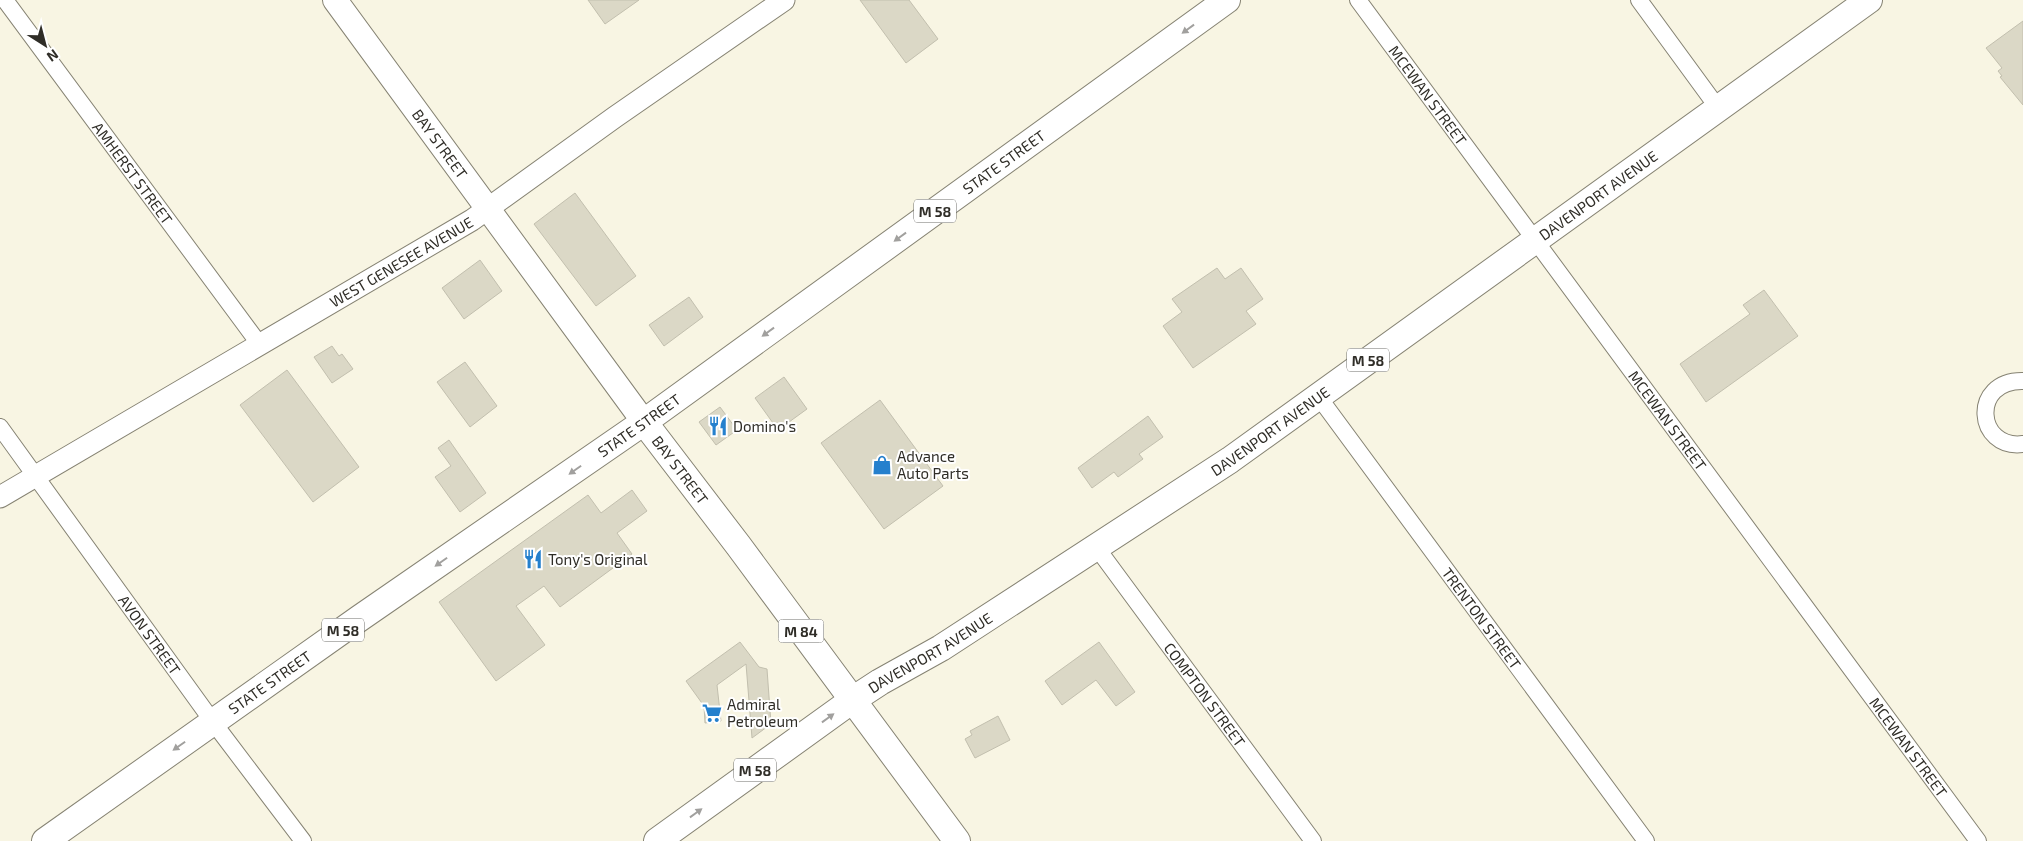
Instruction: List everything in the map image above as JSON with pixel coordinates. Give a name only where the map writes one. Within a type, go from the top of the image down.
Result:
[{"type":"main road","name":"BAY STREET","points":[[335,0],[644,422],[854,699],[957,841]]},
{"type":"main road","name":"STATE STREET","points":[[45,841],[644,422],[1227,0]]},
{"type":"main road","name":"DAVENPORT AVENUE","points":[[657,841],[854,699],[880,682],[941,648],[1230,460],[1869,0]]},
{"type":"street","name":"AMHERST STREET","points":[[5,0],[260,345]]},
{"type":"street","name":"WEST GENESEE AVENUE","points":[[0,497],[472,220],[615,117],[784,0]]},
{"type":"street","name":"MCEWAN STREET","points":[[1358,0],[1978,841]]},
{"type":"street","points":[[1639,0],[1718,108]]},
{"type":"street","points":[[2023,381],[2013,380],[1998,387],[1988,399],[1985,409],[1986,420],[1990,430],[1997,438],[2006,443],[2023,444]]},
{"type":"street","name":"TRENTON STREET","points":[[1318,396],[1646,841]]},
{"type":"street","name":"AVON STREET","points":[[0,427],[213,722],[303,841]]},
{"type":"street","name":"COMPTON STREET","points":[[1097,548],[1313,841]]},
{"type":"building","points":[[588,0],[639,0],[605,24]]},
{"type":"building","points":[[860,0],[909,0],[938,39],[906,63]]},
{"type":"building","points":[[2023,21],[2023,105],[2000,77],[2002,76],[1998,71],[2002,68],[1986,48]]},
{"type":"building","points":[[575,193],[636,276],[596,306],[534,224]]},
{"type":"building","points":[[480,260],[502,291],[464,319],[442,288]]},
{"type":"building","points":[[1217,268],[1225,279],[1241,268],[1263,299],[1246,311],[1256,324],[1193,368],[1163,326],[1182,312],[1172,299]]},
{"type":"building","points":[[1764,290],[1798,336],[1706,402],[1680,364],[1750,314],[1743,305]]},
{"type":"building","points":[[689,297],[703,317],[664,346],[649,325]]},
{"type":"building","points":[[332,346],[339,356],[342,354],[353,369],[332,383],[314,357]]},
{"type":"building","points":[[465,362],[497,406],[470,427],[437,382]]},
{"type":"building","points":[[287,370],[359,467],[313,502],[240,405]]},
{"type":"building","points":[[784,377],[807,409],[778,430],[755,398]]},
{"type":"building","name":"Advance Auto Parts","points":[[880,400],[943,486],[884,529],[821,443]]},
{"type":"building","name":"Domino's","points":[[720,407],[737,430],[716,445],[699,422]]},
{"type":"building","points":[[1148,416],[1163,437],[1139,454],[1143,459],[1118,477],[1114,472],[1092,488],[1078,468]]},
{"type":"building","points":[[449,440],[486,493],[460,512],[435,477],[451,466],[438,448]]},
{"type":"building","points":[[632,490],[647,511],[617,533],[632,554],[560,607],[544,586],[516,606],[545,645],[496,681],[439,602],[588,495],[601,513]]},
{"type":"building","points":[[740,642],[759,667],[767,669],[771,724],[752,738],[746,664],[717,685],[721,721],[705,723],[704,706],[686,681]]},
{"type":"building","points":[[1099,642],[1135,692],[1116,706],[1096,680],[1062,705],[1045,681]]},
{"type":"building","points":[[998,716],[1010,740],[975,758],[965,739],[972,735],[970,731]]},
{"type":"place","name":"Domino's","points":[[718,426]]},
{"type":"place","name":"Advance Auto Parts","points":[[882,465]]},
{"type":"place","name":"Tony's Original","points":[[533,559]]},
{"type":"place","name":"Admiral Petroleum","points":[[712,713]]}]
